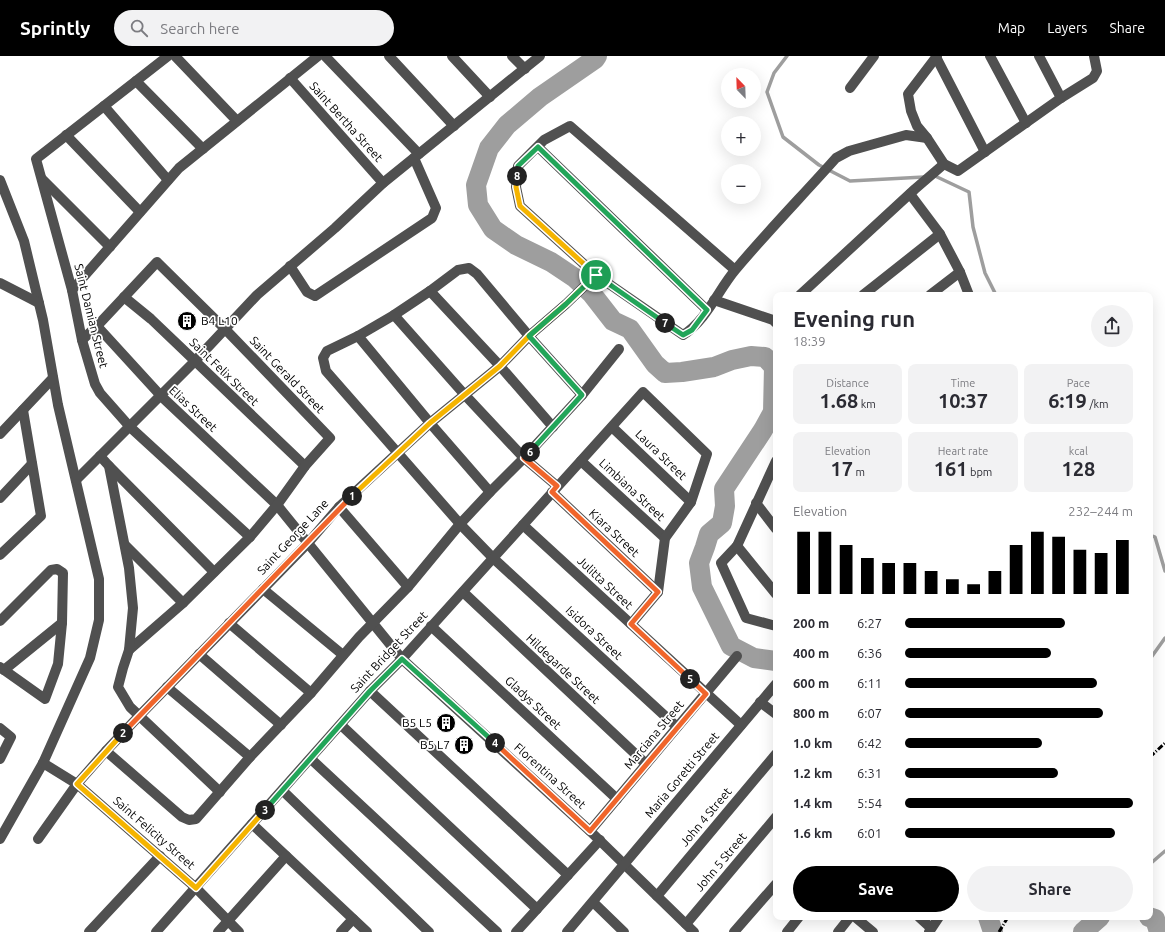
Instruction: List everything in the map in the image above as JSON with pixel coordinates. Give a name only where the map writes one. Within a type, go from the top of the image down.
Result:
[{"type":"street","points":[[140,212],[66,135],[168,56]]},
{"type":"street","points":[[175,56],[237,121]]},
{"type":"street","points":[[72,290],[179,168],[318,56]]},
{"type":"street","points":[[290,266],[307,292],[315,296],[432,218],[436,208],[416,156],[325,56]]},
{"type":"street","points":[[389,56],[454,126]]},
{"type":"street","points":[[452,56],[490,97]]},
{"type":"street","points":[[512,56],[525,69]]},
{"type":"street","points":[[76,480],[226,330],[257,295],[335,228],[383,183],[540,56]]},
{"type":"street","points":[[850,88],[874,56]]},
{"type":"street","points":[[990,56],[1026,123]]},
{"type":"street","points":[[1039,56],[1061,98]]},
{"type":"street","points":[[985,152],[937,57],[908,94],[911,111],[918,126],[944,164],[958,171],[985,152],[1026,123],[1061,98],[1093,78],[1097,71],[1094,56]]},
{"type":"street","name":"Saint Bertha Street","points":[[290,78],[383,183]]},
{"type":"street","points":[[136,80],[203,149]]},
{"type":"street","points":[[104,106],[168,180]]},
{"type":"street","points":[[735,270],[570,126],[544,140],[518,166],[516,187],[520,206],[594,277],[683,335],[692,330],[735,270],[836,158],[849,151],[906,135],[927,138]]},
{"type":"street","name":"Saint Damian Street","points":[[66,135],[36,159],[72,290],[82,340],[93,379],[100,393],[130,427],[250,537]]},
{"type":"street","points":[[538,147],[707,310]]},
{"type":"street","points":[[803,292],[944,164]]},
{"type":"street","points":[[41,177],[110,247]]},
{"type":"street","points":[[0,180],[24,241],[39,303],[58,405],[99,579],[99,620],[90,658],[44,763],[0,839]]},
{"type":"street","points":[[910,194],[940,234],[960,272],[968,292]]},
{"type":"street","points":[[867,292],[940,234]]},
{"type":"street","name":"Saint Gerald Street","points":[[124,297],[157,262],[226,330],[330,438],[304,466]]},
{"type":"street","points":[[490,492],[430,423],[358,336],[394,315],[458,270],[469,268],[477,274],[529,336],[582,395]]},
{"type":"street","points":[[934,292],[960,272]]},
{"type":"street","name":"Saint George Lane","points":[[38,839],[77,784],[106,751],[263,589],[339,508],[430,423],[500,366],[529,336],[594,277]]},
{"type":"street","points":[[1,281],[39,303]]},
{"type":"street","points":[[430,291],[500,366],[553,427]]},
{"type":"street","points":[[82,340],[124,297]]},
{"type":"street","name":"Saint Felix Street","points":[[124,297],[151,319],[194,362],[304,466]]},
{"type":"street","points":[[714,300],[773,319]]},
{"type":"street","name":"Kiara Street","points":[[394,315],[464,394],[524,458],[658,592]]},
{"type":"street","name":"Elias Street","points":[[97,326],[161,396],[277,505],[308,542]]},
{"type":"street","name":"Isidora Street","points":[[358,336],[327,351],[323,358],[323,366],[326,371],[460,524],[493,558],[677,727]]},
{"type":"street","points":[[106,751],[182,817],[188,820],[196,819],[250,757],[311,693],[343,655],[408,587],[460,524],[582,395],[619,349]]},
{"type":"street","points":[[0,434],[53,378]]},
{"type":"street","name":"Saint Bridget Street","points":[[156,932],[283,791],[370,691],[402,659],[643,392],[707,454],[691,502]]},
{"type":"street","points":[[0,555],[41,516],[23,410]]},
{"type":"street","name":"Laura Street","points":[[612,427],[691,502]]},
{"type":"street","points":[[100,456],[214,572]]},
{"type":"street","name":"Limbiana Street","points":[[582,461],[665,538]]},
{"type":"street","points":[[0,498],[32,464]]},
{"type":"street","points":[[109,466],[129,568],[133,608],[129,650],[118,687],[130,707],[220,792]]},
{"type":"street","points":[[129,650],[183,603],[250,537],[277,505],[304,466]]},
{"type":"street","points":[[773,467],[737,546],[722,563],[746,618],[773,625]]},
{"type":"street","points":[[631,624],[658,592],[665,538],[691,502]]},
{"type":"street","points":[[756,503],[773,525]]},
{"type":"street","points":[[339,508],[408,587]]},
{"type":"street","name":"Julitta Street","points":[[523,525],[741,725]]},
{"type":"street","name":"Florentina Street","points":[[308,542],[402,659],[600,840],[694,932]]},
{"type":"street","points":[[125,545],[183,603]]},
{"type":"street","points":[[737,546],[773,590]]},
{"type":"street","points":[[0,622],[51,570],[57,569],[63,573],[62,623],[58,664],[46,699],[2,669],[62,623]]},
{"type":"street","points":[[263,589],[343,655]]},
{"type":"street","name":"Hildegarde Street","points":[[463,592],[646,764]]},
{"type":"street","points":[[230,623],[311,693]]},
{"type":"street","name":"Gladys Street","points":[[431,626],[617,799]]},
{"type":"street","points":[[199,654],[281,725]]},
{"type":"street","name":"Marciana Street","points":[[590,831],[737,656]]},
{"type":"street","points":[[167,687],[250,757]]},
{"type":"street","name":"Maria Goretti Street","points":[[567,932],[773,687]]},
{"type":"street","points":[[370,691],[568,875]]},
{"type":"street","points":[[760,702],[773,712]]},
{"type":"street","points":[[341,725],[537,909]]},
{"type":"street","points":[[0,728],[11,737],[0,759]]},
{"type":"street","name":"John 4 Street","points":[[657,896],[773,758]]},
{"type":"street","points":[[311,759],[497,932]]},
{"type":"street","name":"Saint Felicity Street","points":[[44,763],[77,784],[196,888],[239,932]]},
{"type":"street","points":[[283,791],[430,932]]},
{"type":"street","name":"John 5 Street","points":[[686,924],[773,821]]},
{"type":"street","points":[[252,824],[367,932]]},
{"type":"street","points":[[516,932],[600,840]]},
{"type":"street","points":[[89,932],[160,856]]},
{"type":"street","points":[[218,932],[286,856]]},
{"type":"street","points":[[734,932],[773,887]]},
{"type":"street","points":[[593,902],[624,932]]},
{"type":"street","points":[[341,932],[354,919]]},
{"type":"street","points":[[787,932],[797,920]]},
{"type":"street","points":[[838,932],[848,920]]},
{"type":"street","points":[[859,920],[873,932]]},
{"type":"street","points":[[922,920],[930,930],[937,920]]},
{"type":"waterway","points":[[597,56],[595,59],[540,97],[507,125],[489,148],[476,185],[478,205],[493,229],[516,245],[551,262],[575,278],[592,294],[613,321],[630,329],[655,364],[665,373],[714,367],[732,360],[751,356],[765,357],[773,366]]},
{"type":"waterway","points":[[787,56],[774,73],[767,92],[783,137],[819,165],[850,181],[924,177]]},
{"type":"waterway","points":[[933,177],[935,176],[969,192],[973,227],[985,273],[994,292]]},
{"type":"waterway","points":[[773,412],[763,430],[724,489],[725,506],[722,523],[709,534],[699,563],[702,587],[731,646],[754,658],[773,661]]},
{"type":"waterway","points":[[1153,536],[1155,537],[1165,571]]},
{"type":"waterway","points":[[1153,655],[1165,638]]},
{"type":"waterway","points":[[1153,861],[1165,851]]},
{"type":"waterway","points":[[1153,918],[1155,919],[1159,932]]},
{"type":"waterway","points":[[989,920],[993,932]]},
{"type":"waterway","points":[[1081,932],[1088,920]]},
{"type":"waterway","points":[[1083,932],[1097,920]]},
{"type":"railway","points":[[1153,754],[1165,743]]},
{"type":"railway","points":[[999,932],[1006,920]]},
{"type":"place","name":"B4 L10","points":[[187,321]]},
{"type":"place","name":"B5 L5","points":[[446,723]]},
{"type":"place","name":"B5 L7","points":[[464,745]]},
{"type":"route","points":[[596,275],[520,206],[516,187],[518,166],[538,147],[707,310],[692,330],[683,335],[596,275],[593,280],[566,304],[529,336],[582,395],[524,458],[557,486],[552,492],[658,592],[631,624],[706,694],[590,831],[402,659],[370,691],[196,888],[77,784],[140,715],[308,542],[339,508],[430,423],[500,366],[529,336],[593,280],[596,275]]}]
